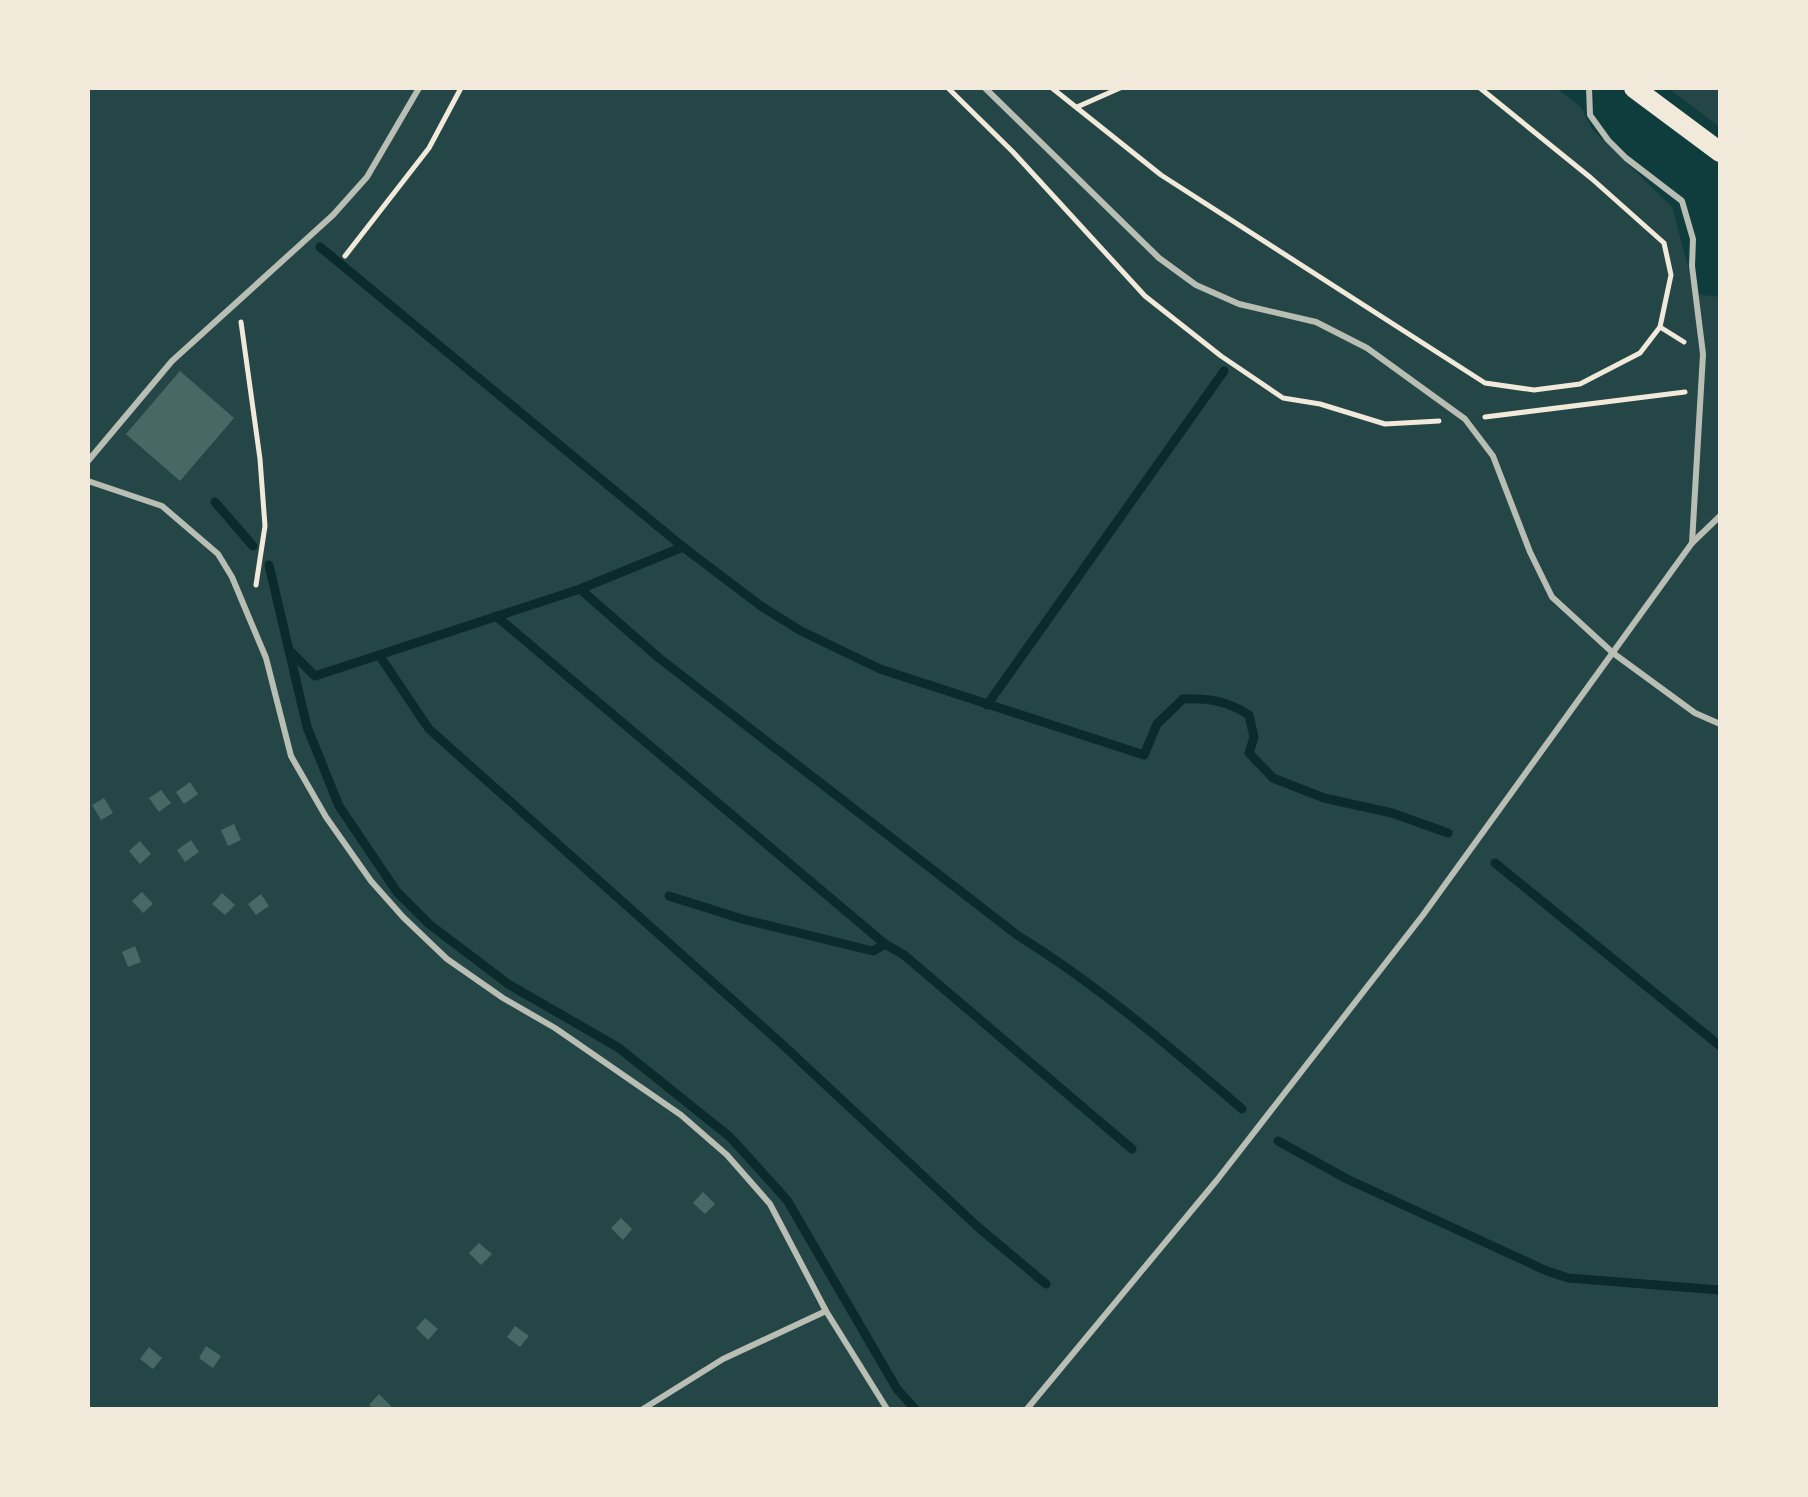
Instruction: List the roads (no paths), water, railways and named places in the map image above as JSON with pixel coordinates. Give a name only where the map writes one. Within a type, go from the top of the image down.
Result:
[{"type":"main road","points":[[1634,88],[1720,152]]},
{"type":"lane","points":[[88,461],[172,361],[333,215],[367,177],[419,88]]},
{"type":"lane","points":[[985,88],[1159,258],[1196,285],[1239,304],[1316,322],[1367,348],[1465,419],[1493,456],[1530,552],[1552,597],[1613,653],[1695,713],[1720,724]]},
{"type":"lane","points":[[1589,88],[1590,115],[1626,158],[1682,201],[1693,239],[1692,266],[1703,354],[1692,543]]},
{"type":"lane","points":[[88,481],[162,506],[218,554],[232,577],[266,658],[291,756],[326,817],[371,881],[447,959],[503,998],[555,1028],[681,1115],[727,1155],[770,1204],[826,1311],[887,1409]]},
{"type":"lane","points":[[1027,1409],[1217,1180],[1322,1046],[1423,915],[1692,543],[1720,516]]},
{"type":"lane","points":[[643,1409],[723,1359],[826,1311]]},
{"type":"waterway","points":[[320,247],[683,547],[761,606],[801,631],[880,669],[1144,755],[1157,724],[1183,699],[1225,704],[1249,715],[1254,737],[1249,753],[1273,778],[1324,798],[1392,813],[1448,833]]},
{"type":"waterway","points":[[987,705],[1224,371]]},
{"type":"waterway","points":[[215,502],[253,546]]},
{"type":"waterway","points":[[290,651],[315,676],[580,589],[683,547]]},
{"type":"waterway","points":[[269,565],[307,727],[339,806],[397,892],[429,924],[508,984],[619,1048],[730,1137],[787,1200],[897,1389],[915,1409]]},
{"type":"waterway","points":[[580,589],[659,658],[1017,935],[1105,996],[1242,1109]]},
{"type":"waterway","points":[[496,616],[885,944]]},
{"type":"waterway","points":[[379,655],[429,729],[783,1045],[979,1228],[1046,1284]]},
{"type":"waterway","points":[[1495,863],[1720,1046]]},
{"type":"waterway","points":[[669,896],[742,919],[873,951],[885,944],[904,955],[1132,1149]]},
{"type":"waterway","points":[[1278,1141],[1347,1179],[1547,1271],[1568,1278],[1720,1290]]}]
